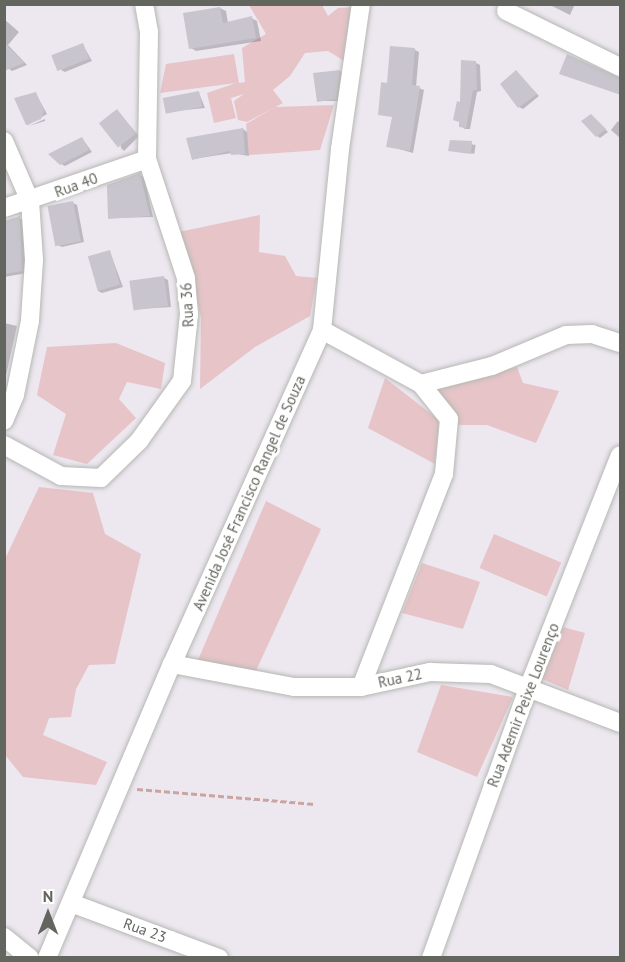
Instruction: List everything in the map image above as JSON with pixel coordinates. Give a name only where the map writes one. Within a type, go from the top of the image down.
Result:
[{"type":"street","name":"Rua 36","points":[[4,446],[61,476],[101,478],[138,441],[182,381],[189,314],[186,278],[147,159],[149,32],[144,4]]},
{"type":"street","name":"Avenida José Francisco Rangel de Souza","points":[[47,957],[172,664],[322,330],[340,149],[360,4]]},
{"type":"street","points":[[506,11],[621,67]]},
{"type":"street","points":[[4,141],[30,201],[34,260],[30,321],[15,395],[4,421]]},
{"type":"street","name":"Rua 40","points":[[4,208],[30,201],[147,159]]},
{"type":"street","points":[[322,330],[421,384],[449,419],[444,474],[361,687]]},
{"type":"street","points":[[421,384],[492,366],[566,335],[592,334],[621,343]]},
{"type":"street","name":"Rua Ademir Peixe Lourenço","points":[[430,957],[529,686],[621,455]]},
{"type":"street","name":"Rua 22","points":[[172,664],[294,687],[361,687],[430,672],[464,671],[529,686],[621,723]]},
{"type":"street","name":"Rua 23","points":[[71,903],[217,957]]},
{"type":"street","points":[[4,937],[30,957]]},
{"type":"path","points":[[120,787],[314,804]]},
{"type":"shaded area","points":[[249,5],[322,5],[328,16],[338,8],[354,7],[349,64],[328,51],[305,53],[290,76],[273,90],[283,103],[247,122],[238,120],[234,101],[244,94],[231,98],[236,118],[214,123],[207,93],[236,83],[160,93],[166,64],[234,54],[239,83],[245,82],[242,48],[266,34]]},
{"type":"shaded area","points":[[334,105],[320,150],[249,155],[246,124],[275,107]]},
{"type":"shaded area","points":[[260,215],[259,252],[285,256],[296,276],[317,278],[310,316],[255,347],[200,389],[201,317],[179,232]]},
{"type":"shaded area","points":[[116,343],[165,363],[161,389],[127,382],[119,399],[136,418],[87,464],[53,455],[66,414],[37,395],[47,347]]},
{"type":"shaded area","points":[[517,367],[523,383],[559,391],[536,443],[487,425],[455,425],[433,386]]},
{"type":"shaded area","points":[[385,378],[439,420],[435,464],[368,428]]},
{"type":"shaded area","points":[[39,487],[93,493],[105,534],[141,554],[115,664],[89,665],[76,689],[71,717],[49,718],[43,735],[107,762],[96,785],[23,777],[5,755],[5,559]]},
{"type":"shaded area","points":[[266,501],[321,529],[255,673],[198,660]]},
{"type":"shaded area","points":[[494,534],[561,563],[547,597],[480,568]]},
{"type":"shaded area","points":[[422,563],[480,582],[463,629],[402,613]]},
{"type":"shaded area","points":[[563,627],[585,633],[568,690],[542,679]]},
{"type":"shaded area","points":[[441,685],[513,697],[477,777],[417,752]]},
{"type":"building","points":[[220,7],[223,23],[252,16],[256,38],[189,49],[183,13]]},
{"type":"building","points":[[4,42],[24,63],[4,71]]},
{"type":"building","points":[[83,43],[89,59],[57,71],[51,55]]},
{"type":"building","points":[[390,46],[415,48],[412,85],[420,86],[410,151],[386,147],[392,117],[378,115],[381,82],[387,83]]},
{"type":"building","points":[[567,54],[621,78],[621,95],[559,74]]},
{"type":"building","points":[[461,60],[476,61],[477,90],[473,90],[466,128],[459,127],[459,122],[453,120],[457,101],[460,102]]},
{"type":"building","points":[[340,70],[336,99],[317,102],[313,73]]},
{"type":"building","points":[[516,70],[537,94],[518,108],[500,84]]},
{"type":"building","points":[[199,91],[202,107],[166,114],[163,98]]},
{"type":"building","points":[[36,92],[44,111],[41,119],[26,125],[14,98]]},
{"type":"building","points":[[117,109],[136,133],[118,148],[99,123]]},
{"type":"building","points":[[591,114],[606,129],[596,137],[581,121]]},
{"type":"building","points":[[243,128],[245,154],[231,155],[230,151],[192,160],[186,138]]},
{"type":"building","points":[[82,137],[89,150],[60,165],[48,154]]},
{"type":"building","points":[[450,140],[472,141],[471,154],[448,151]]},
{"type":"building","points":[[140,173],[150,216],[108,219],[107,185]]},
{"type":"building","points":[[73,201],[81,241],[55,246],[47,206]]},
{"type":"building","points":[[20,216],[22,271],[4,274],[4,221]]},
{"type":"building","points":[[110,250],[120,285],[98,291],[88,256]]},
{"type":"building","points":[[164,276],[168,306],[134,311],[129,281]]}]
